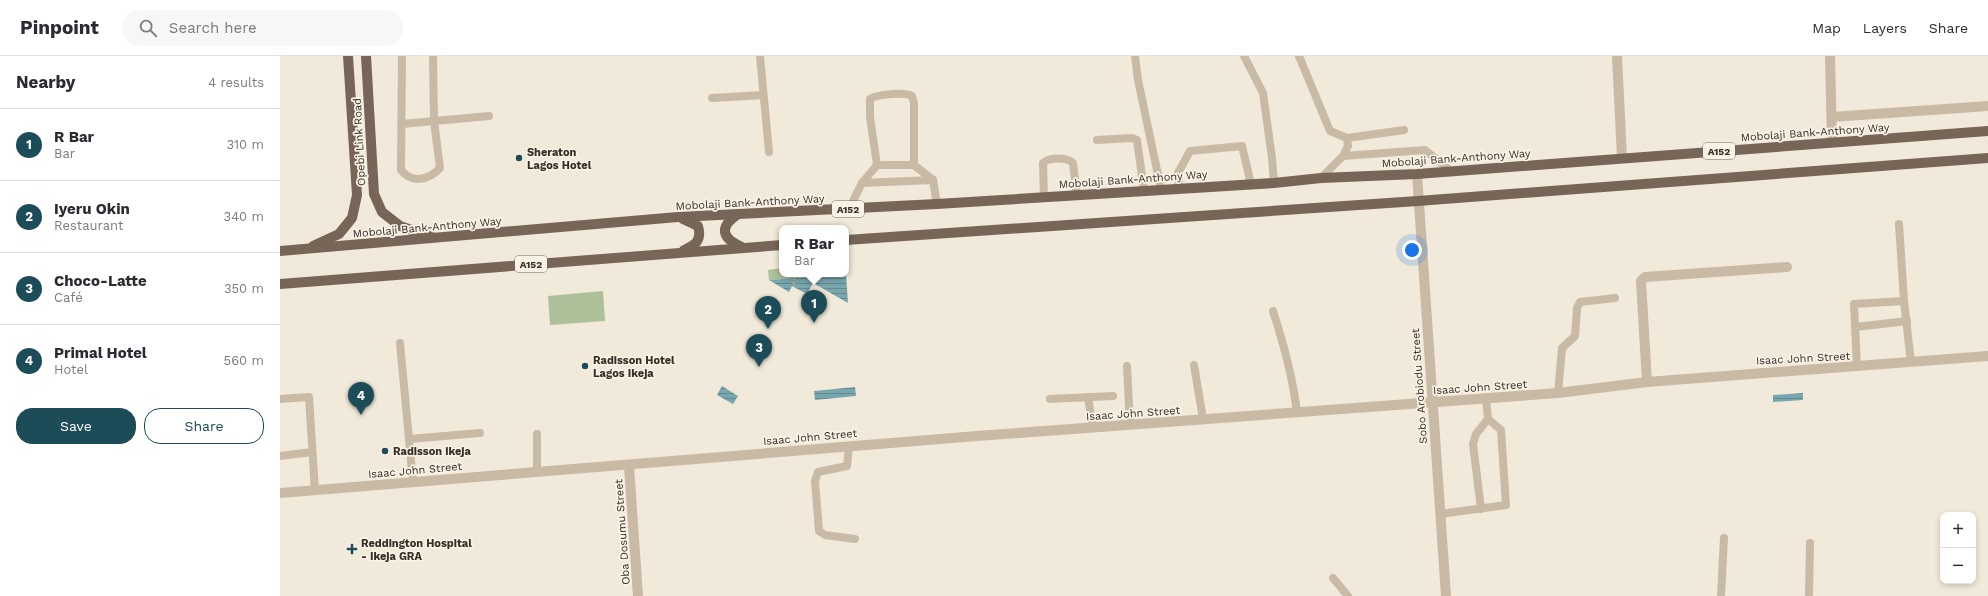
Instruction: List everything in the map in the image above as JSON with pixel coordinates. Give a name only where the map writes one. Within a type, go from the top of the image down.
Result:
[{"type":"main road","name":"Opebi Link Road","points":[[307,249],[339,234],[352,218],[357,195],[348,56]]},
{"type":"main road","name":"Opebi Link Road","points":[[366,56],[374,194],[382,212],[400,226],[435,239]]},
{"type":"main road","name":"Mobolaji Bank-Anthony Way","points":[[280,251],[435,239],[678,217],[937,204],[1251,184],[1320,178],[1416,174],[1988,131]]},
{"type":"main road","points":[[849,240],[1418,201],[1988,158]]},
{"type":"main road","points":[[738,214],[728,221],[725,229],[726,237],[730,242],[742,247]]},
{"type":"main road","points":[[678,217],[698,226],[700,234],[698,241],[694,246],[678,253]]},
{"type":"main road","name":"A152","points":[[280,284],[779,245]]},
{"type":"street","points":[[1616,56],[1622,158]]},
{"type":"street","points":[[1830,56],[1832,142]]},
{"type":"street","points":[[1832,117],[1988,106]]},
{"type":"street","name":"Sobo Arobiodu Street","points":[[1416,174],[1446,596]]},
{"type":"street","points":[[1647,382],[1641,281],[1645,276],[1787,267]]},
{"type":"street","name":"Isaac John Street","points":[[280,493],[537,471],[629,466],[849,446],[1558,393],[1647,382],[1988,356]]},
{"type":"street","name":"Oba Dosumu Street","points":[[629,466],[638,596]]},
{"type":"lane","points":[[402,56],[401,170],[406,176],[418,179],[433,176],[440,168],[434,121],[433,56]]},
{"type":"lane","points":[[760,56],[769,152]]},
{"type":"lane","points":[[1135,56],[1138,80],[1161,190]]},
{"type":"lane","points":[[1244,56],[1263,93],[1274,182]]},
{"type":"lane","points":[[1299,56],[1330,131],[1341,137],[1347,138],[1404,130]]},
{"type":"lane","points":[[849,209],[862,183],[877,165],[870,117],[870,99],[876,96],[906,94],[912,96],[914,103],[914,165]]},
{"type":"lane","points":[[712,98],[763,95]]},
{"type":"lane","points":[[402,124],[489,116]]},
{"type":"lane","points":[[1098,140],[1132,138],[1136,140],[1144,191]]},
{"type":"lane","points":[[1320,178],[1343,156],[1348,146],[1347,138]]},
{"type":"lane","points":[[1179,188],[1178,173],[1190,151],[1242,146],[1251,184]]},
{"type":"lane","points":[[1343,156],[1425,150],[1451,171]]},
{"type":"lane","points":[[1044,197],[1043,163],[1046,160],[1066,158],[1073,162],[1077,195]]},
{"type":"lane","points":[[877,165],[914,165],[933,180],[937,204]]},
{"type":"lane","points":[[862,183],[933,180]]},
{"type":"lane","points":[[1899,224],[1904,301],[1911,363]]},
{"type":"lane","points":[[1558,393],[1562,348],[1575,336],[1577,308],[1580,302],[1615,298]]},
{"type":"lane","points":[[1857,367],[1854,304],[1904,301]]},
{"type":"lane","points":[[1273,311],[1286,351],[1294,388],[1297,413]]},
{"type":"lane","points":[[1856,327],[1907,321]]},
{"type":"lane","points":[[400,343],[413,482]]},
{"type":"lane","points":[[1194,365],[1203,419]]},
{"type":"lane","points":[[1127,366],[1130,425]]},
{"type":"lane","points":[[1050,399],[1114,396]]},
{"type":"lane","points":[[280,399],[309,397],[315,490]]},
{"type":"lane","points":[[1088,397],[1093,428]]},
{"type":"lane","points":[[1481,509],[1473,444],[1476,434],[1488,419],[1486,398]]},
{"type":"lane","points":[[1440,514],[1506,506],[1501,430],[1488,419]]},
{"type":"lane","points":[[409,439],[480,433]]},
{"type":"lane","points":[[537,434],[537,471]]},
{"type":"lane","points":[[849,446],[847,466],[818,472],[815,481],[819,531],[825,535],[855,539]]},
{"type":"lane","points":[[280,456],[312,452]]},
{"type":"lane","points":[[1721,596],[1724,538]]},
{"type":"lane","points":[[1809,596],[1810,543]]},
{"type":"lane","points":[[1333,578],[1348,596]]},
{"type":"path","points":[[794,278],[794,287]]},
{"type":"green space","points":[[779,268],[779,277],[808,277],[769,280],[768,270]]},
{"type":"green space","points":[[603,291],[605,321],[550,325],[548,296]]},
{"type":"water","points":[[808,277],[846,277],[848,303],[813,283],[807,294],[792,286],[789,292],[769,280]]},
{"type":"water","points":[[722,386],[738,396],[733,404],[717,395]]},
{"type":"water","points":[[855,387],[856,396],[815,400],[814,391]]},
{"type":"water","points":[[1803,393],[1803,400],[1773,402],[1773,395]]},
{"type":"place","name":"Sheraton Lagos Hotel","points":[[519,158]]},
{"type":"place","name":"R Bar","points":[[814,323]]},
{"type":"place","name":"Iyeru Okin","points":[[768,329]]},
{"type":"place","name":"Radisson Hotel Lagos Ikeja","points":[[585,366]]},
{"type":"place","name":"Choco-Latte","points":[[759,367]]},
{"type":"place","name":"Primal Hotel","points":[[361,415]]},
{"type":"place","name":"Radisson ikeja","points":[[385,451]]},
{"type":"place","name":"Reddington Hospital - Ikeja GRA","points":[[352,549]]}]
